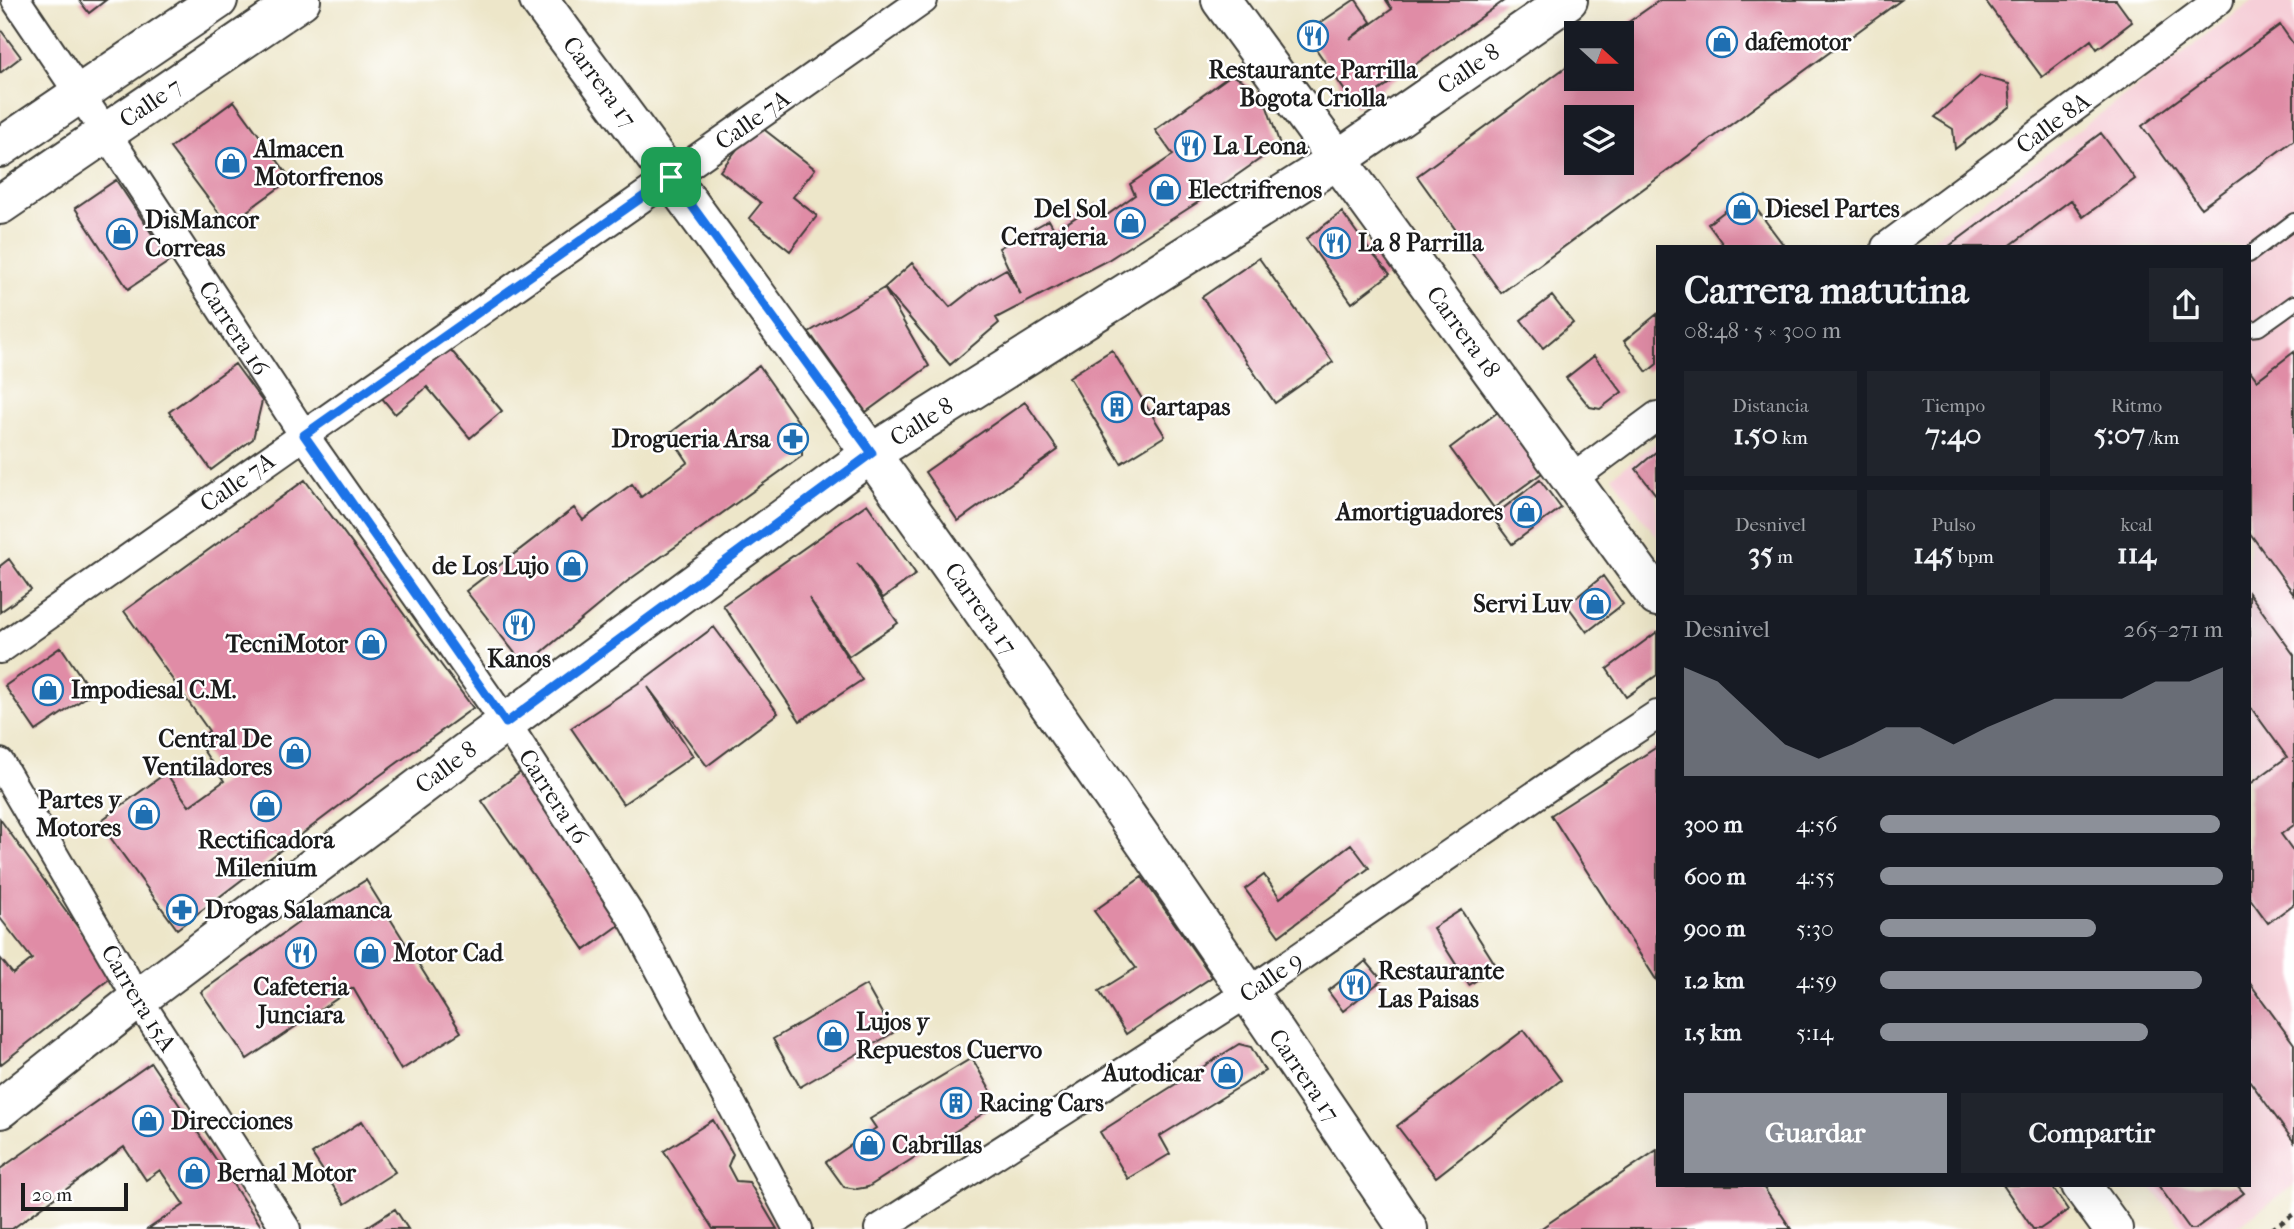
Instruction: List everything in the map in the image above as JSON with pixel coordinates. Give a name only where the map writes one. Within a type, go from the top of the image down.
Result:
[{"type":"street","name":"Carrera 16","points":[[16,0],[304,435],[506,723],[634,921],[798,1229]]},
{"type":"street","name":"Calle 7","points":[[0,148],[218,0]]},
{"type":"street","name":"Calle 7","points":[[0,205],[301,0]]},
{"type":"street","name":"Carrera 17","points":[[538,0],[872,453],[1249,992],[1408,1229]]},
{"type":"street","name":"Calle 7A","points":[[0,649],[923,0]]},
{"type":"street","name":"Carrera 18","points":[[1221,0],[1656,596]]},
{"type":"street","name":"Calle 8","points":[[0,1109],[138,999],[872,453],[1337,160],[1568,0]]},
{"type":"street","name":"Calle 8A","points":[[1889,245],[2219,0]]},
{"type":"street","points":[[1572,480],[1656,417]]},
{"type":"street","name":"Calle 9","points":[[879,1229],[1249,992],[1656,716]]},
{"type":"street","name":"Carrera 15A","points":[[0,763],[138,999],[286,1229]]},
{"type":"street","points":[[2082,1187],[2113,1229]]},
{"type":"lane","points":[[2251,253],[2294,221]]},
{"type":"lane","points":[[2251,329],[2259,328],[2294,303]]},
{"type":"path","points":[[2272,1229],[2294,1214]]},
{"type":"shaded area","points":[[2254,0],[2290,0],[2294,5],[2294,1185],[2234,1229],[2184,1229],[2152,1187],[2251,1187],[2251,245],[1924,245]]},
{"type":"shaded area","points":[[1656,443],[1656,536],[1612,476]]},
{"type":"building","points":[[79,0],[106,0],[89,13]]},
{"type":"building","points":[[1354,0],[1371,22],[1350,39],[1392,9],[1386,0],[1505,0],[1356,107],[1305,33]]},
{"type":"building","points":[[1660,0],[1901,0],[1501,293],[1417,176],[1564,69],[1564,91],[1634,91],[1634,21],[1630,21]]},
{"type":"building","points":[[1985,0],[2116,0],[2132,22],[2097,49],[2091,40],[2042,77]]},
{"type":"building","points":[[2280,25],[2294,45],[2294,140],[2201,208],[2142,126]]},
{"type":"building","points":[[0,29],[21,57],[0,73]]},
{"type":"building","points":[[1231,75],[1242,80],[1264,98],[1280,145],[1108,260],[996,318],[999,323],[950,365],[884,288],[912,263],[950,307],[978,285],[1006,269],[1021,295],[999,248],[1049,220],[1055,231],[1094,205],[1103,218],[1135,195],[1130,184],[1173,155],[1155,130]]},
{"type":"building","points":[[1980,76],[2009,84],[2011,106],[1955,149],[1953,129],[1934,117]]},
{"type":"building","name":"Almacen Motorfrenos","points":[[234,101],[291,179],[228,225],[170,148]]},
{"type":"building","points":[[757,124],[815,169],[793,197],[817,216],[790,251],[749,218],[761,203],[720,171]]},
{"type":"building","points":[[2101,133],[2135,179],[2083,217],[2071,200],[2011,245],[1951,245]]},
{"type":"building","name":"DisMancor Correas","points":[[116,180],[170,261],[128,289],[75,208]]},
{"type":"building","name":"Diesel Partes","points":[[1746,195],[1784,245],[1724,245],[1708,224]]},
{"type":"building","points":[[1342,212],[1390,274],[1352,303],[1306,239]]},
{"type":"building","points":[[1259,258],[1333,362],[1275,403],[1202,297]]},
{"type":"building","points":[[884,288],[929,366],[866,412],[809,332]]},
{"type":"building","points":[[1552,296],[1573,323],[1543,348],[1521,320]]},
{"type":"building","points":[[1656,315],[1656,365],[1647,372],[1624,341]]},
{"type":"building","points":[[445,343],[502,411],[470,438],[427,387],[395,414],[381,397]]},
{"type":"building","name":"Cartapas","points":[[1112,350],[1165,436],[1121,463],[1069,377]]},
{"type":"building","points":[[2294,352],[2294,594],[2251,535],[2251,372],[2257,380]]},
{"type":"building","points":[[1594,356],[1622,392],[1600,409],[1590,407],[1566,378]]},
{"type":"building","points":[[235,364],[262,401],[253,439],[211,470],[169,412]]},
{"type":"building","points":[[759,366],[802,427],[802,456],[629,580],[525,666],[466,591],[574,508],[583,520],[632,484],[641,497],[688,462],[669,434]]},
{"type":"building","points":[[1025,402],[1058,450],[958,521],[925,472]]},
{"type":"building","points":[[1498,412],[1542,473],[1494,508],[1450,448]]},
{"type":"building","points":[[1656,452],[1656,495],[1636,469]]},
{"type":"building","points":[[305,480],[473,708],[177,929],[99,822],[166,773],[189,806],[224,781],[197,741],[209,731],[124,611]]},
{"type":"building","name":"Amortiguadores","points":[[1540,480],[1561,508],[1512,544],[1492,517]]},
{"type":"building","points":[[867,504],[916,574],[883,598],[857,563],[898,623],[849,656],[809,598],[862,680],[800,721],[723,605]]},
{"type":"building","points":[[9,559],[31,590],[0,612],[0,566]]},
{"type":"building","name":"Servi Luv","points":[[1603,576],[1623,604],[1587,632],[1567,605]]},
{"type":"building","points":[[2251,596],[2294,655],[2294,825],[2281,834],[2294,852],[2294,904],[2268,923],[2251,900],[2251,784],[2287,757],[2251,708]]},
{"type":"building","points":[[714,627],[778,713],[707,766],[648,687],[693,756],[623,804],[571,728],[643,680]]},
{"type":"building","points":[[1656,633],[1656,676],[1626,697],[1607,669]]},
{"type":"building","name":"Impodiesal C.M.","points":[[61,647],[92,693],[36,731],[5,686]]},
{"type":"building","points":[[1656,748],[1656,979],[1551,815]]},
{"type":"building","points":[[522,771],[621,924],[585,950],[482,801]]},
{"type":"building","points":[[0,819],[113,976],[0,1065],[0,958],[13,974],[32,959],[0,918]]},
{"type":"building","points":[[1351,844],[1369,868],[1279,936],[1245,889],[1264,875],[1280,898]]},
{"type":"building","points":[[1142,877],[1212,977],[1126,1034],[1099,991],[1136,968],[1094,911]]},
{"type":"building","points":[[366,880],[461,1032],[401,1070],[353,988],[247,1059],[201,992],[305,918]]},
{"type":"building","points":[[1461,910],[1497,967],[1469,985],[1433,928]]},
{"type":"building","name":"Restaurante Las Paisas","points":[[1366,961],[1382,980],[1343,1011],[1328,991]]},
{"type":"building","name":"Lujos y Repuestos Cuervo","points":[[866,985],[893,1033],[800,1087],[773,1039]]},
{"type":"building","points":[[2251,985],[2294,1044],[2294,1142],[2251,1083]]},
{"type":"building","points":[[1524,1030],[1561,1080],[1436,1177],[1397,1126]]},
{"type":"building","points":[[1239,1044],[1251,1047],[1265,1071],[1160,1136],[1170,1154],[1128,1179],[1100,1132]]},
{"type":"building","points":[[972,1058],[998,1104],[868,1187],[844,1187],[826,1162],[876,1128],[870,1119]]},
{"type":"building","points":[[151,1063],[263,1229],[148,1229],[184,1205],[160,1170],[146,1180],[124,1147],[12,1229],[0,1229],[0,1169]]},
{"type":"building","points":[[713,1120],[733,1154],[728,1166],[736,1181],[749,1182],[777,1229],[713,1229],[664,1151]]},
{"type":"building","points":[[362,1121],[395,1172],[345,1204],[312,1154]]},
{"type":"building","points":[[1656,1151],[1656,1187],[1763,1187],[1791,1229],[1540,1229]]},
{"type":"building","points":[[2004,1187],[2052,1187],[2068,1210],[2040,1229],[2033,1229]]},
{"type":"building","points":[[2159,1187],[2239,1187],[2244,1193],[2195,1229],[2190,1229]]},
{"type":"building","points":[[395,1209],[408,1229],[364,1229]]},
{"type":"place","name":"Restaurante Parrilla Bogota Criolla","points":[[1313,36]]},
{"type":"place","name":"dafemotor","points":[[1722,42]]},
{"type":"place","name":"La Leona","points":[[1190,146]]},
{"type":"place","name":"Almacen Motorfrenos","points":[[231,163]]},
{"type":"place","name":"Electrifrenos","points":[[1165,190]]},
{"type":"place","name":"Diesel Partes","points":[[1742,209]]},
{"type":"place","name":"Del Sol Cerrajeria","points":[[1130,223]]},
{"type":"place","name":"DisMancor Correas","points":[[122,234]]},
{"type":"place","name":"La 8 Parrilla","points":[[1335,243]]},
{"type":"place","name":"Cartapas","points":[[1117,407]]},
{"type":"place","name":"Drogueria Arsa","points":[[793,439]]},
{"type":"place","name":"Amortiguadores","points":[[1526,512]]},
{"type":"place","name":"de Los Lujo","points":[[572,566]]},
{"type":"place","name":"Servi Luv","points":[[1595,604]]},
{"type":"place","name":"Kanos","points":[[519,625]]},
{"type":"place","name":"TecniMotor","points":[[371,644]]},
{"type":"place","name":"Impodiesal C.M.","points":[[48,690]]},
{"type":"place","name":"Central De Ventiladores","points":[[295,753]]},
{"type":"place","name":"Rectificadora Milenium","points":[[266,806]]},
{"type":"place","name":"Partes y Motores","points":[[144,814]]},
{"type":"place","name":"Drogas Salamanca","points":[[182,910]]},
{"type":"place","name":"Cafeteria Junciara","points":[[301,953]]},
{"type":"place","name":"Motor Cad","points":[[370,953]]},
{"type":"place","name":"Restaurante Las Paisas","points":[[1355,985]]},
{"type":"place","name":"Lujos y Repuestos Cuervo","points":[[833,1036]]},
{"type":"place","name":"Autodicar","points":[[1227,1073]]},
{"type":"place","name":"Racing Cars","points":[[956,1103]]},
{"type":"place","name":"Direcciones","points":[[148,1121]]},
{"type":"place","name":"Cabrillas","points":[[869,1145]]},
{"type":"place","name":"Bernal Motor","points":[[194,1173]]},
{"type":"route","points":[[671,177],[872,453],[506,723],[304,435],[671,177]]}]
